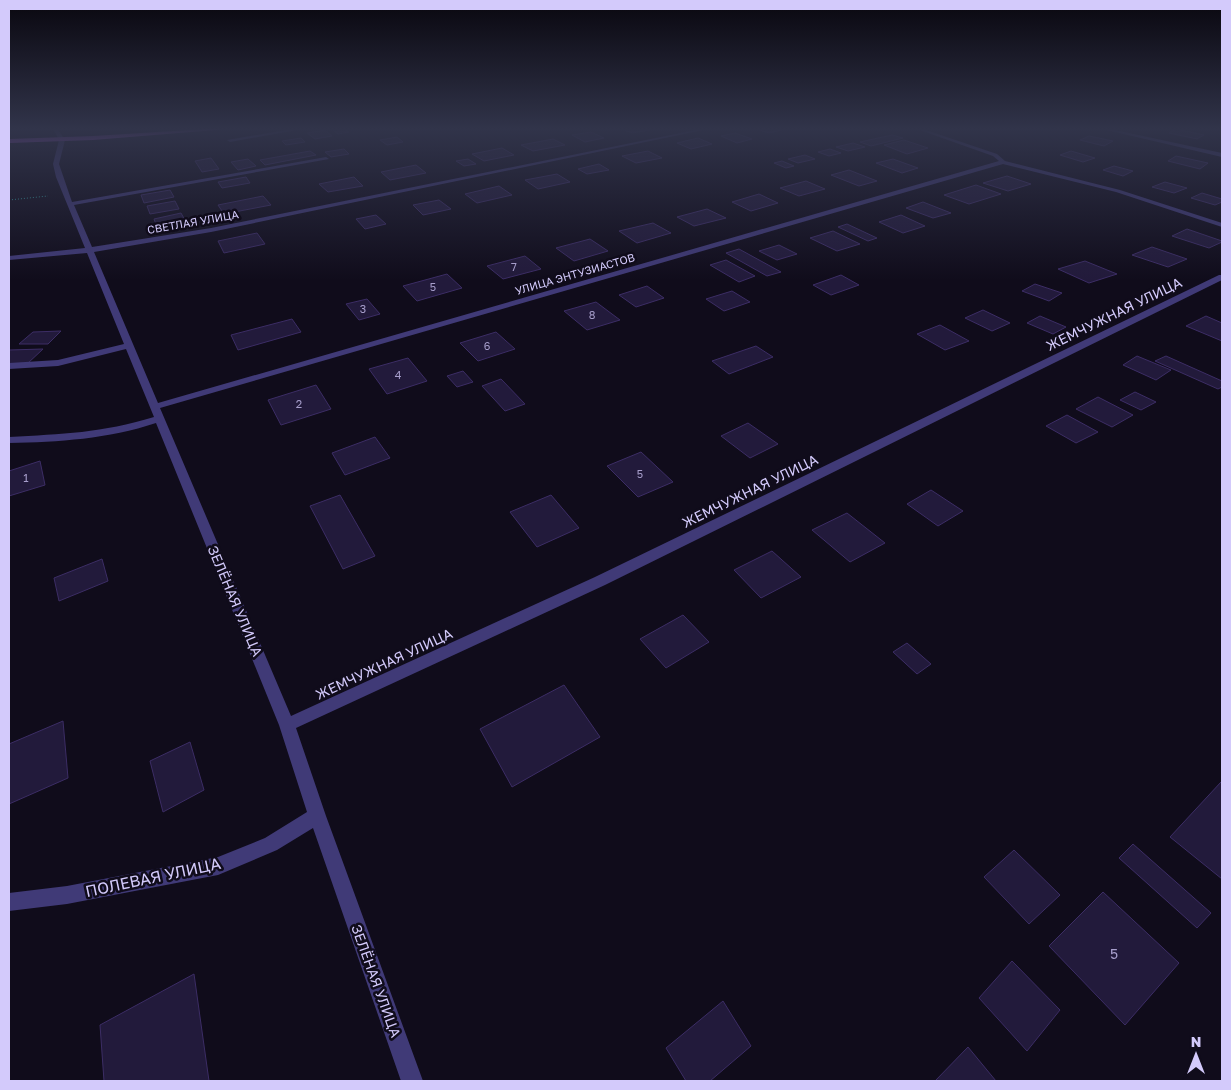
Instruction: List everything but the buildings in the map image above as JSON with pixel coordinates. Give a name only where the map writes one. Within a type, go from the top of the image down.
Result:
[{"type":"street","name":"ЗЕЛЁНАЯ УЛИЦА","points":[[61,179],[287,725],[317,816],[412,1081]]},
{"type":"street","points":[[68,199],[195,179]]},
{"type":"street","name":"СВЕТЛАЯ УЛИЦА","points":[[9,258],[90,250],[211,230],[461,179]]},
{"type":"street","name":"УЛИЦА ЭНТУЗИАСТОВ","points":[[9,440],[90,436],[124,430],[157,413],[946,179]]},
{"type":"street","points":[[1070,179],[1118,191],[1222,225]]},
{"type":"street","name":"ЖЕМЧУЖНАЯ УЛИЦА","points":[[287,725],[600,581],[1222,277]]},
{"type":"street","points":[[9,366],[58,363],[129,346]]},
{"type":"street","name":"ПОЛЕВАЯ УЛИЦА","points":[[9,902],[67,896],[218,866],[271,844],[317,816]]},
{"type":"path","points":[[9,200],[68,199]]}]
